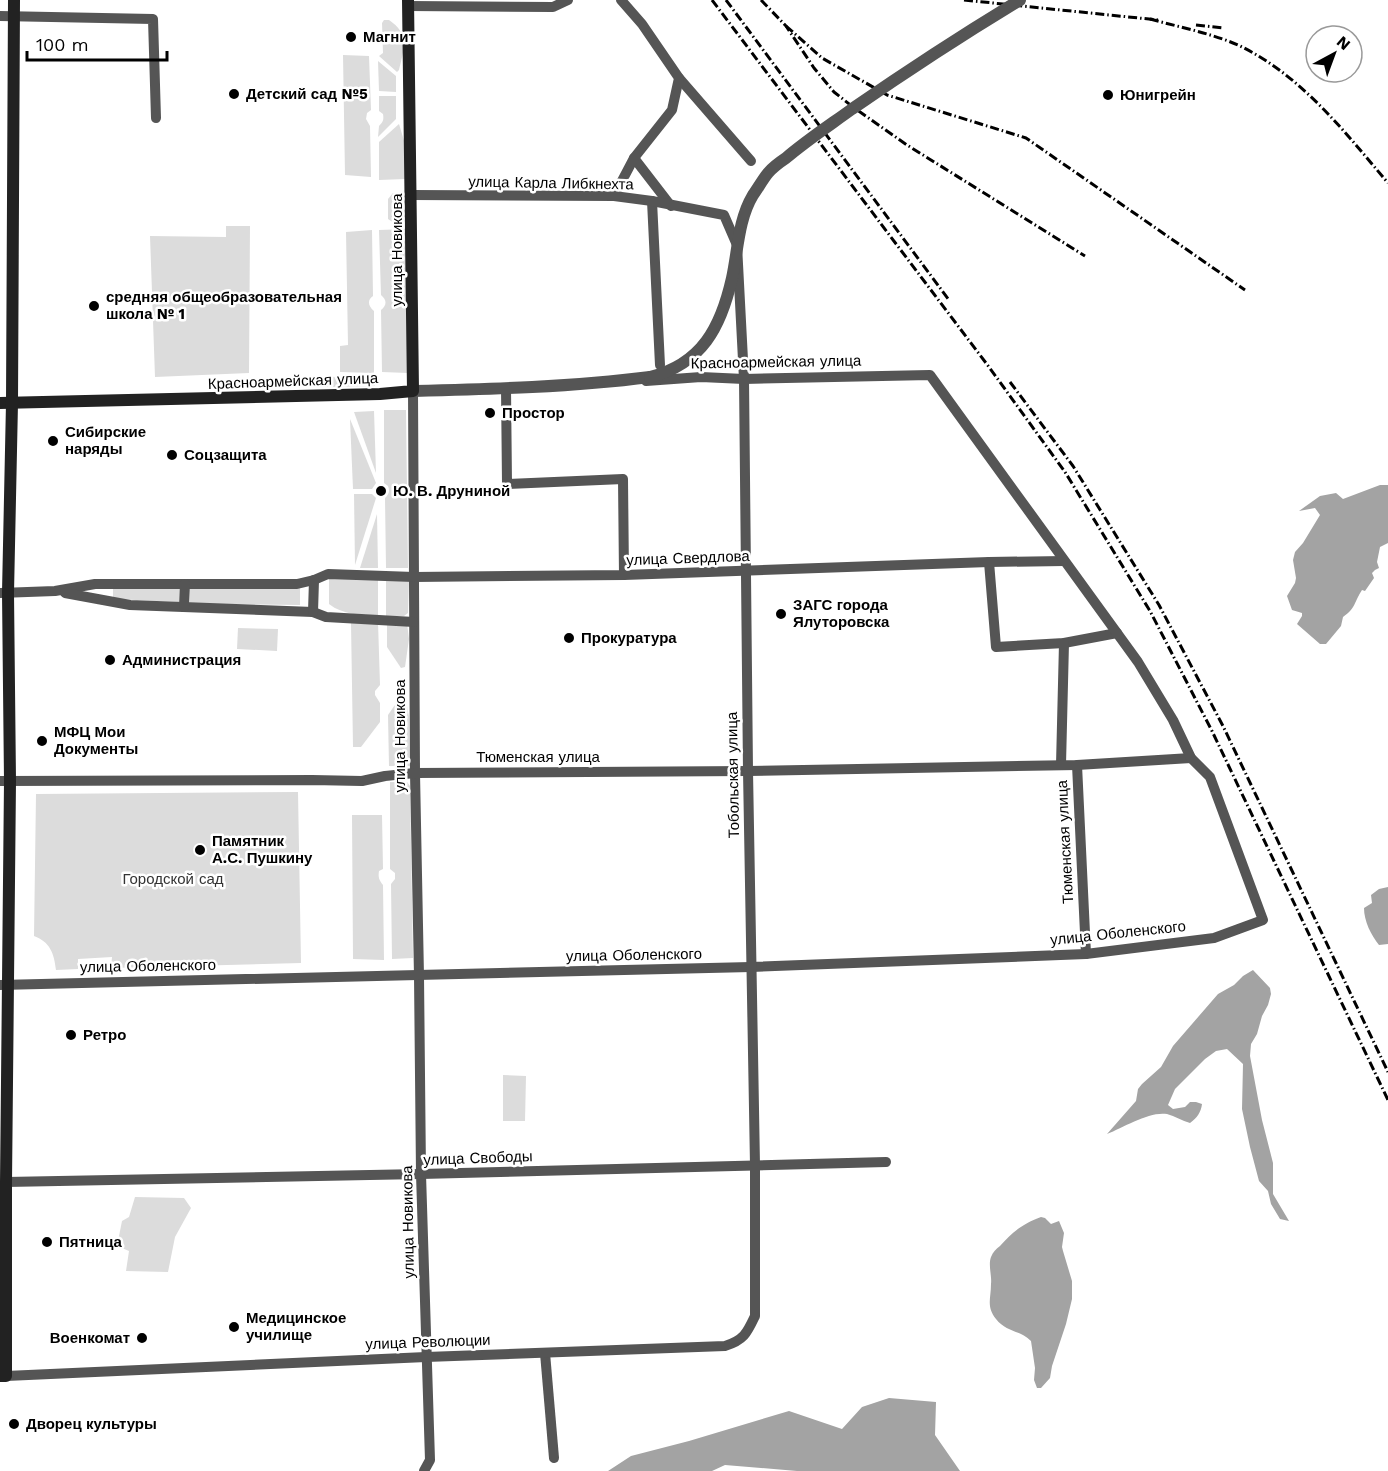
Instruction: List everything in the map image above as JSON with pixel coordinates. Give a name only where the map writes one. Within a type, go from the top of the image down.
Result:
[{"type":"main road","points":[[3,1376],[4,593],[14,0]]},
{"type":"main road","name":"улица Новикова","points":[[408,3],[413,391]]},
{"type":"main road","name":"Красноармейская улица","points":[[6,403],[380,394],[413,391]]},
{"type":"street","points":[[408,3],[553,7],[568,0]]},
{"type":"street","points":[[621,0],[642,24],[679,78],[751,161]]},
{"type":"street","name":"Красноармейская улица","points":[[413,391],[613,382],[650,377],[678,367],[692,357],[707,341],[721,318],[732,279],[740,230],[751,198],[769,172],[799,146],[880,89],[1020,0]]},
{"type":"street","points":[[0,16],[153,19],[156,118]]},
{"type":"street","points":[[614,196],[633,158],[672,110],[679,78]]},
{"type":"street","points":[[633,158],[671,206]]},
{"type":"street","name":"улица Карла Либкнехта","points":[[411,195],[614,196],[724,215]]},
{"type":"street","points":[[652,201],[660,365]]},
{"type":"street","name":"Тобольская улица","points":[[724,215],[737,245],[744,379],[755,1165],[755,1316],[746,1335]]},
{"type":"street","name":"Красноармейская улица","points":[[586,383],[597,385],[701,377],[744,379],[930,375],[1064,561]]},
{"type":"street","points":[[506,388],[507,484],[623,479],[624,575]]},
{"type":"street","name":"улица Новикова","points":[[413,391],[415,773],[421,1174],[430,1460],[424,1471]]},
{"type":"street","points":[[1064,561],[1138,662],[1173,720],[1191,758]]},
{"type":"street","name":"улица Свердлова","points":[[4,593],[55,591],[95,584],[297,584],[328,574],[414,577],[624,575],[1064,561]]},
{"type":"street","points":[[989,562],[996,647],[1064,643],[1117,633]]},
{"type":"street","points":[[313,612],[314,580]]},
{"type":"street","points":[[184,607],[185,584]]},
{"type":"street","name":"улица Свердлова","points":[[55,591],[130,605],[313,612],[326,617],[414,622]]},
{"type":"street","points":[[1061,765],[1064,643]]},
{"type":"street","name":"Тюменская улица","points":[[5,781],[362,781],[415,773],[748,771],[1077,765],[1191,758]]},
{"type":"street","name":"улица Оболенского","points":[[4,985],[751,967],[1086,954],[1214,938],[1263,920],[1210,777],[1191,758]]},
{"type":"street","name":"Тюменская улица","points":[[1077,765],[1086,954]]},
{"type":"street","name":"улица Свободы","points":[[3,1182],[886,1162]]},
{"type":"street","name":"улица Революции","points":[[3,1376],[725,1346],[735,1343],[746,1335]]},
{"type":"street","points":[[545,1353],[554,1458]]},
{"type":"green space","points":[[384,20],[389,20],[396,25],[403,36],[404,49],[397,72],[379,56],[383,53],[382,23]]},
{"type":"green space","points":[[343,55],[369,56],[371,110],[367,113],[366,119],[370,126],[371,177],[345,175]]},
{"type":"green space","points":[[378,61],[396,76],[396,92],[379,91]]},
{"type":"green space","points":[[379,96],[396,96],[396,119],[378,137],[379,126],[383,118],[383,114],[379,111]]},
{"type":"green space","points":[[399,124],[405,144],[405,179],[379,180],[379,142]]},
{"type":"green space","points":[[393,193],[402,193],[403,222],[394,223],[388,219],[388,199]]},
{"type":"green space","points":[[226,226],[250,226],[249,373],[155,377],[150,236],[226,237]]},
{"type":"green space","points":[[407,229],[408,373],[382,372],[381,310],[386,302],[381,295],[379,230]]},
{"type":"green space","points":[[372,230],[373,296],[369,303],[374,311],[374,373],[340,372],[340,346],[348,345],[346,232]]},
{"type":"green space","points":[[374,376],[375,386],[324,387],[327,377]]},
{"type":"green space","points":[[384,410],[406,410],[408,568],[386,568],[385,498],[389,491],[388,486],[384,483]]},
{"type":"green space","points":[[374,411],[376,473],[354,412]]},
{"type":"green space","points":[[350,419],[376,483],[372,489],[353,489]]},
{"type":"green space","points":[[354,494],[372,494],[376,498],[355,565]]},
{"type":"green space","points":[[377,514],[378,568],[360,568]]},
{"type":"green space","points":[[378,578],[378,615],[346,612],[329,604],[329,579]]},
{"type":"green space","points":[[386,578],[409,580],[408,613],[404,616],[386,616]]},
{"type":"green space","points":[[180,587],[180,602],[113,599],[113,588]]},
{"type":"green space","points":[[190,587],[300,588],[300,605],[190,604]]},
{"type":"green space","points":[[378,622],[380,685],[375,695],[380,703],[380,722],[361,747],[353,747],[351,623]]},
{"type":"green space","points":[[387,623],[407,623],[409,639],[405,667],[401,668],[387,647]]},
{"type":"green space","points":[[238,628],[278,629],[277,651],[237,649]]},
{"type":"green space","points":[[405,695],[409,717],[410,766],[389,766],[388,715],[401,696]]},
{"type":"green space","points":[[390,782],[407,782],[410,786],[413,958],[392,959],[391,884],[395,879],[395,873],[390,869]]},
{"type":"green space","name":"Городской сад","points":[[298,792],[301,963],[111,968],[112,957],[78,959],[78,969],[56,970],[50,949],[44,941],[34,936],[36,794]]},
{"type":"green space","points":[[352,815],[382,815],[383,869],[379,871],[379,875],[383,885],[384,960],[353,959]]},
{"type":"green space","points":[[503,1075],[526,1076],[525,1121],[503,1121]]},
{"type":"green space","points":[[135,1197],[184,1198],[191,1208],[175,1237],[168,1272],[126,1271],[129,1251],[117,1246],[122,1221],[129,1217]]},
{"type":"shaded area","points":[[1380,485],[1388,485],[1388,543],[1380,547],[1377,562],[1379,568],[1372,573],[1374,578],[1365,591],[1362,590],[1353,608],[1343,617],[1341,626],[1326,644],[1320,644],[1297,624],[1302,613],[1292,610],[1287,596],[1296,578],[1293,560],[1295,552],[1320,515],[1315,508],[1299,511],[1320,496],[1336,493],[1343,499]]},
{"type":"shaded area","points":[[1388,887],[1388,944],[1379,945],[1368,928],[1364,908],[1372,903],[1371,895],[1379,889]]},
{"type":"shaded area","points":[[1253,970],[1270,988],[1271,994],[1257,1034],[1251,1044],[1250,1056],[1273,1163],[1273,1194],[1289,1221],[1280,1219],[1271,1204],[1268,1191],[1259,1181],[1242,1109],[1243,1064],[1227,1049],[1216,1051],[1205,1059],[1175,1089],[1168,1105],[1173,1109],[1185,1107],[1190,1102],[1202,1104],[1198,1115],[1190,1123],[1167,1114],[1160,1114],[1145,1117],[1107,1134],[1136,1101],[1138,1089],[1161,1067],[1173,1046],[1218,994]]},
{"type":"shaded area","points":[[1041,1217],[1051,1224],[1059,1221],[1064,1233],[1062,1247],[1072,1281],[1072,1299],[1050,1378],[1041,1388],[1037,1388],[1034,1380],[1035,1368],[1031,1341],[1000,1324],[991,1310],[990,1263],[994,1252],[1009,1237],[1023,1226]]},
{"type":"shaded area","points":[[889,1398],[936,1402],[935,1435],[960,1471],[797,1471],[725,1465],[712,1471],[608,1471],[631,1456],[789,1411],[842,1429],[862,1407]]},
{"type":"railway","points":[[712,0],[989,367],[1065,472],[1150,611],[1212,731],[1388,1100]]},
{"type":"railway","points":[[726,0],[949,300]]},
{"type":"railway","points":[[761,0],[786,26],[814,68],[834,92],[907,145],[1085,256]]},
{"type":"railway","points":[[964,0],[1158,20]]},
{"type":"railway","points":[[1150,19],[1227,41],[1261,57],[1302,88],[1338,124],[1388,183]]},
{"type":"railway","points":[[1196,25],[1223,28]]},
{"type":"railway","points":[[786,26],[822,58],[887,95],[1026,138],[1245,290]]},
{"type":"railway","points":[[1010,382],[1073,466],[1159,605],[1223,726],[1388,1072]]},
{"type":"place","name":"Магнит","points":[[351,37]]},
{"type":"place","name":"Детский сад №5","points":[[234,94]]},
{"type":"place","name":"Юнигрейн","points":[[1108,95]]},
{"type":"place","name":"средняя общеобразовательная школа № 1","points":[[94,306]]},
{"type":"place","name":"Простор","points":[[490,413]]},
{"type":"place","name":"Сибирские наряды","points":[[53,441]]},
{"type":"place","name":"Соцзащита","points":[[172,455]]},
{"type":"place","name":"Ю. В. Друниной","points":[[381,491]]},
{"type":"place","name":"ЗАГС города Ялуторовска","points":[[781,614]]},
{"type":"place","name":"Прокуратура","points":[[569,638]]},
{"type":"place","name":"Администрация","points":[[110,660]]},
{"type":"place","name":"МФЦ Мои Документы","points":[[42,741]]},
{"type":"place","name":"Памятник А.С. Пушкину","points":[[200,850]]},
{"type":"place","name":"Ретро","points":[[71,1035]]},
{"type":"place","name":"Пятница","points":[[47,1242]]},
{"type":"place","name":"Медицинское училище","points":[[234,1327]]},
{"type":"place","name":"Военкомат","points":[[142,1338]]},
{"type":"place","name":"Дворец культуры","points":[[14,1424]]}]
